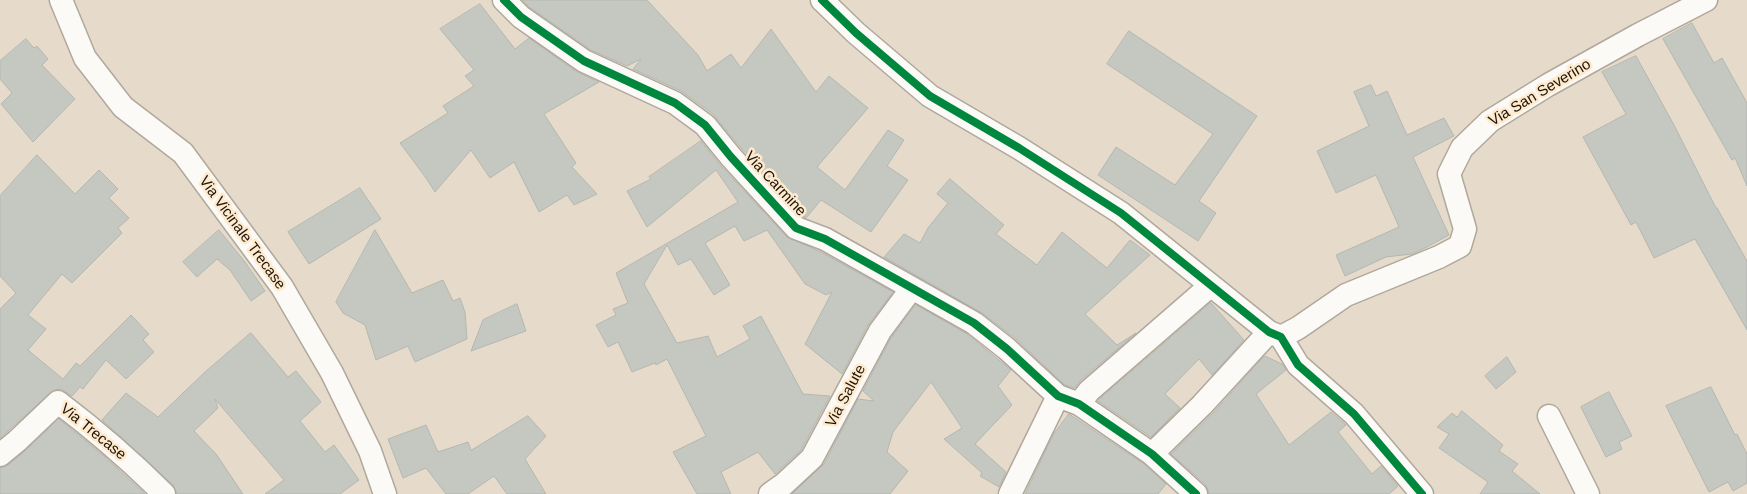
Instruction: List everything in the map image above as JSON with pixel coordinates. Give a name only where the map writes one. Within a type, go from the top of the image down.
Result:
[{"type":"street","name":"Via Vicinale Trecase","points":[[61,0],[85,58],[123,107],[183,153],[282,287],[332,373],[370,451],[385,494]]},
{"type":"street","name":"Via Carmine","points":[[504,0],[521,17],[584,61],[675,104],[705,125],[730,157],[796,228],[825,239],[974,324],[1007,349],[1058,396]]},
{"type":"street","points":[[822,0],[856,33],[930,96],[1019,148],[1121,214],[1210,286],[1275,334],[1298,365],[1354,414],[1422,494]]},
{"type":"street","name":"Via San Severino","points":[[1275,334],[1298,328],[1346,295],[1439,257],[1460,246],[1465,228],[1450,174],[1462,148],[1490,121],[1531,96],[1706,0]]},
{"type":"street","points":[[1079,404],[1089,391],[1210,286]]},
{"type":"street","name":"Via Salute","points":[[770,494],[784,484],[812,458],[880,331],[912,288]]},
{"type":"street","points":[[1152,454],[1275,334]]},
{"type":"street","points":[[1010,494],[1058,396],[1079,404],[1152,454],[1196,494]]},
{"type":"street","name":"Via Trecase","points":[[0,455],[58,402],[81,419],[164,494]]},
{"type":"street","points":[[1548,416],[1588,494]]},
{"type":"building","points":[[523,0],[647,0],[698,55],[707,71],[731,54],[741,68],[771,29],[816,92],[829,76],[868,108],[817,167],[845,190],[888,130],[904,140],[887,166],[908,180],[871,232],[821,200],[806,218],[741,148],[713,114],[681,91],[633,69],[641,59],[627,66],[591,50],[529,7]]},
{"type":"building","points":[[480,4],[515,49],[529,38],[577,72],[599,82],[544,114],[576,163],[572,167],[597,194],[574,205],[567,195],[539,212],[514,162],[490,178],[471,150],[435,192],[400,143],[448,113],[443,106],[474,86],[465,76],[474,70],[440,29]]},
{"type":"building","points":[[1692,23],[1714,63],[1722,58],[1747,103],[1747,186],[1735,158],[1732,160],[1663,39]]},
{"type":"building","points":[[1129,31],[1257,116],[1199,201],[1216,213],[1198,241],[1098,175],[1116,147],[1175,185],[1213,134],[1107,64]]},
{"type":"building","points":[[26,39],[34,48],[37,46],[48,59],[42,65],[75,99],[33,142],[1,104],[12,93],[0,79],[0,61]]},
{"type":"building","points":[[1636,56],[1716,208],[1747,261],[1747,330],[1695,239],[1654,258],[1636,222],[1631,225],[1583,137],[1626,114],[1602,72]]},
{"type":"building","points":[[1371,85],[1376,96],[1387,91],[1407,135],[1444,118],[1454,136],[1413,157],[1449,235],[1412,254],[1386,257],[1345,276],[1336,255],[1399,227],[1376,175],[1336,193],[1317,151],[1369,126],[1354,92]]},
{"type":"building","points":[[701,141],[721,166],[787,237],[819,251],[893,292],[868,325],[842,374],[805,344],[832,292],[826,295],[805,284],[767,230],[744,241],[735,226],[705,243],[730,285],[714,295],[691,259],[678,265],[667,245],[644,284],[677,343],[708,336],[717,357],[750,339],[743,326],[761,316],[803,394],[830,396],[801,450],[775,474],[758,452],[721,472],[731,494],[697,494],[673,452],[706,436],[667,359],[656,365],[655,363],[632,372],[618,342],[608,347],[596,325],[616,315],[613,309],[628,303],[616,273],[738,202],[716,170],[647,227],[627,191],[651,179],[649,177]]},
{"type":"building","points":[[37,155],[75,194],[99,170],[118,189],[109,198],[129,218],[118,228],[122,233],[72,283],[62,274],[28,315],[46,329],[28,350],[63,379],[76,363],[80,366],[131,315],[149,334],[143,340],[154,352],[126,379],[106,360],[83,389],[80,387],[72,396],[61,389],[54,390],[0,438],[0,309],[16,293],[0,276],[0,196]]},
{"type":"building","points":[[950,179],[1004,225],[996,234],[1037,265],[1062,232],[1107,268],[1130,240],[1150,255],[1085,314],[1117,345],[1136,333],[1080,381],[1075,388],[1065,385],[1016,339],[982,313],[884,257],[904,234],[920,243],[928,228],[948,203],[937,194]]},
{"type":"building","points":[[360,188],[381,219],[309,264],[288,232]]},
{"type":"building","points":[[219,230],[265,291],[251,301],[230,270],[217,259],[197,277],[183,262]]},
{"type":"building","points":[[375,230],[412,293],[443,280],[453,301],[460,298],[465,312],[467,339],[415,362],[408,346],[376,360],[365,325],[343,313],[336,302]]},
{"type":"building","points":[[1211,303],[1244,340],[1212,375],[1199,359],[1165,394],[1180,408],[1151,437],[1098,401]]},
{"type":"building","points":[[517,304],[526,331],[471,351],[483,320]]},
{"type":"building","points":[[916,305],[967,334],[1011,370],[998,386],[1012,405],[975,444],[1006,472],[999,487],[980,476],[982,473],[944,439],[962,428],[931,382],[893,432],[887,452],[908,471],[890,494],[792,494],[824,464],[858,399],[874,401],[863,391],[891,338]]},
{"type":"building","points":[[251,333],[288,377],[296,371],[321,402],[300,421],[325,452],[334,445],[359,480],[340,494],[265,494],[284,480],[215,399],[218,408],[194,431],[216,454],[243,494],[177,494],[173,485],[102,420],[126,393],[158,417],[205,372]]},
{"type":"building","points":[[1265,356],[1282,364],[1286,370],[1256,394],[1289,445],[1331,412],[1346,425],[1338,432],[1372,474],[1381,466],[1398,486],[1389,494],[1209,494],[1205,484],[1171,454],[1212,414]]},
{"type":"building","points":[[1507,357],[1516,372],[1496,389],[1485,376]]},
{"type":"building","points":[[1711,387],[1735,435],[1737,434],[1747,454],[1747,483],[1733,491],[1728,482],[1709,492],[1666,406]]},
{"type":"building","points":[[1609,392],[1632,436],[1619,442],[1622,449],[1606,457],[1581,407]]},
{"type":"building","points":[[1462,411],[1503,445],[1499,451],[1518,464],[1512,471],[1540,494],[1480,494],[1488,482],[1439,448],[1449,434],[1437,427],[1452,413],[1457,417]]},
{"type":"building","points":[[1069,414],[1144,464],[1166,484],[1158,494],[1025,494],[1053,435]]},
{"type":"building","points":[[528,416],[546,436],[525,459],[546,494],[507,494],[494,476],[468,494],[446,494],[426,468],[403,478],[388,439],[426,425],[438,452],[468,442],[471,450]]},
{"type":"building","points":[[59,419],[104,456],[145,494],[0,494],[0,468],[8,465],[25,451]]},
{"type":"cycle path","points":[[504,0],[521,17],[584,61],[675,103],[705,125],[731,157],[796,228],[825,239],[974,323],[1007,349],[1058,396],[1079,404],[1152,454],[1196,494]]},
{"type":"cycle path","points":[[822,0],[856,33],[930,96],[1019,148],[1121,213],[1269,332],[1281,337],[1298,365],[1354,414],[1422,494]]}]
